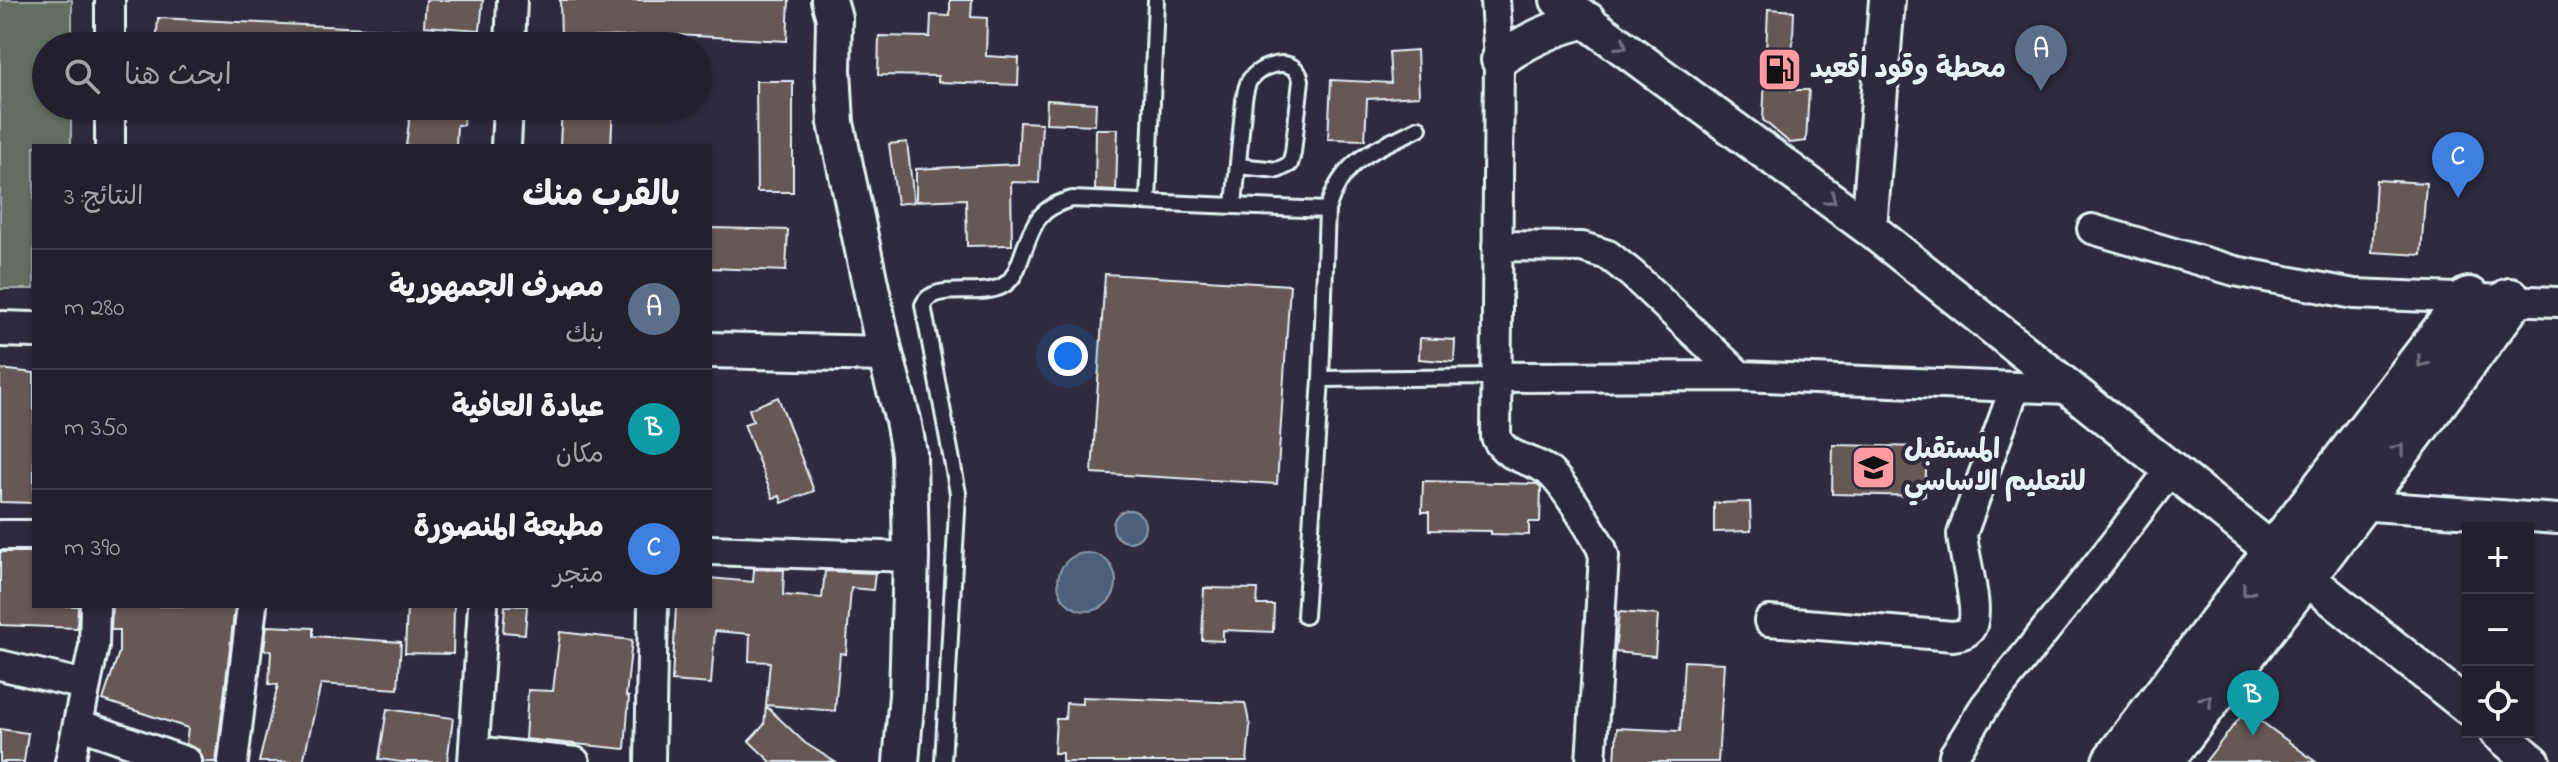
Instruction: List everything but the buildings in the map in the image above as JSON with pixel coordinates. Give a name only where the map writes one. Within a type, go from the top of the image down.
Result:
[{"type":"main road","points":[[2115,762],[2290,565],[2357,505],[2490,300]]},
{"type":"main road","points":[[2159,762],[2290,565],[2490,300]]},
{"type":"street","points":[[110,0],[110,32]]},
{"type":"street","points":[[511,32],[512,0]]},
{"type":"street","points":[[1495,0],[1499,60],[1496,437],[1507,452],[1549,471],[1597,540],[1604,556],[1591,762]]},
{"type":"street","points":[[1558,0],[1869,228],[2462,702]]},
{"type":"street","points":[[1869,228],[1887,0]]},
{"type":"street","points":[[834,6],[836,123],[909,453],[911,557],[907,695],[901,762]]},
{"type":"street","points":[[1499,60],[1532,38],[1588,20]]},
{"type":"street","points":[[110,120],[110,144]]},
{"type":"street","points":[[506,144],[507,120]]},
{"type":"street","points":[[2092,229],[2235,271],[2354,294],[2558,302]]},
{"type":"street","points":[[1497,246],[1582,247],[1608,255],[1740,376]]},
{"type":"street","points":[[0,329],[32,330]]},
{"type":"street","points":[[712,350],[885,354]]},
{"type":"street","points":[[1496,377],[1740,376],[2069,389]]},
{"type":"street","points":[[1769,621],[1953,636],[1970,629],[1975,611],[1962,549],[1962,534],[2015,387]]},
{"type":"street","points":[[1953,762],[1954,755],[1985,706],[2171,469]]},
{"type":"street","points":[[2357,505],[2510,522]]},
{"type":"street","points":[[2529,522],[2558,519]]},
{"type":"street","points":[[0,535],[32,535]]},
{"type":"street","points":[[712,550],[911,557]]},
{"type":"street","points":[[70,762],[94,646],[95,608]]},
{"type":"street","points":[[233,762],[252,608]]},
{"type":"street","points":[[483,608],[474,757],[575,762]]},
{"type":"street","points":[[650,762],[653,608]]},
{"type":"street","points":[[0,665],[85,685]]},
{"type":"street","points":[[78,724],[187,762]]},
{"type":"street","points":[[2506,738],[2533,762]]},
{"type":"lane","points":[[1148,202],[1156,0]]},
{"type":"lane","points":[[1234,205],[1244,100],[1249,82],[1263,68],[1283,64],[1293,66],[1301,80],[1290,164],[1278,170],[1238,166]]},
{"type":"lane","points":[[1305,616],[1321,379],[1327,210],[1339,181],[1360,158],[1419,128]]},
{"type":"lane","points":[[943,762],[958,493],[923,305],[926,298],[937,293],[991,291],[1008,283],[1018,267],[1036,220],[1045,210],[1072,199],[1327,210]]},
{"type":"lane","points":[[1321,379],[1496,377]]},
{"type":"green space","points":[[0,0],[72,0],[72,32],[32,32],[32,120],[71,120],[71,144],[32,144],[32,289],[0,289]]},
{"type":"water","points":[[1129,510],[1140,515],[1145,526],[1140,537],[1129,542],[1118,537],[1113,526],[1118,515]]},
{"type":"water","points":[[1087,553],[1098,555],[1107,562],[1114,571],[1114,593],[1107,602],[1098,609],[1087,611],[1076,609],[1067,602],[1060,593],[1058,582],[1060,571],[1067,562],[1076,555]]},
{"type":"place","name":"محطة وقود اقعيد","points":[[1779,70]]},
{"type":"place","name":"مصرف الجمهورية","points":[[2041,91]]},
{"type":"place","name":"مطبعة المنصورة","points":[[2458,198]]},
{"type":"place","name":"المستقبل للتعليم الاساسي","points":[[1873,467]]},
{"type":"place","name":"عيادة العافية","points":[[2253,736]]}]
